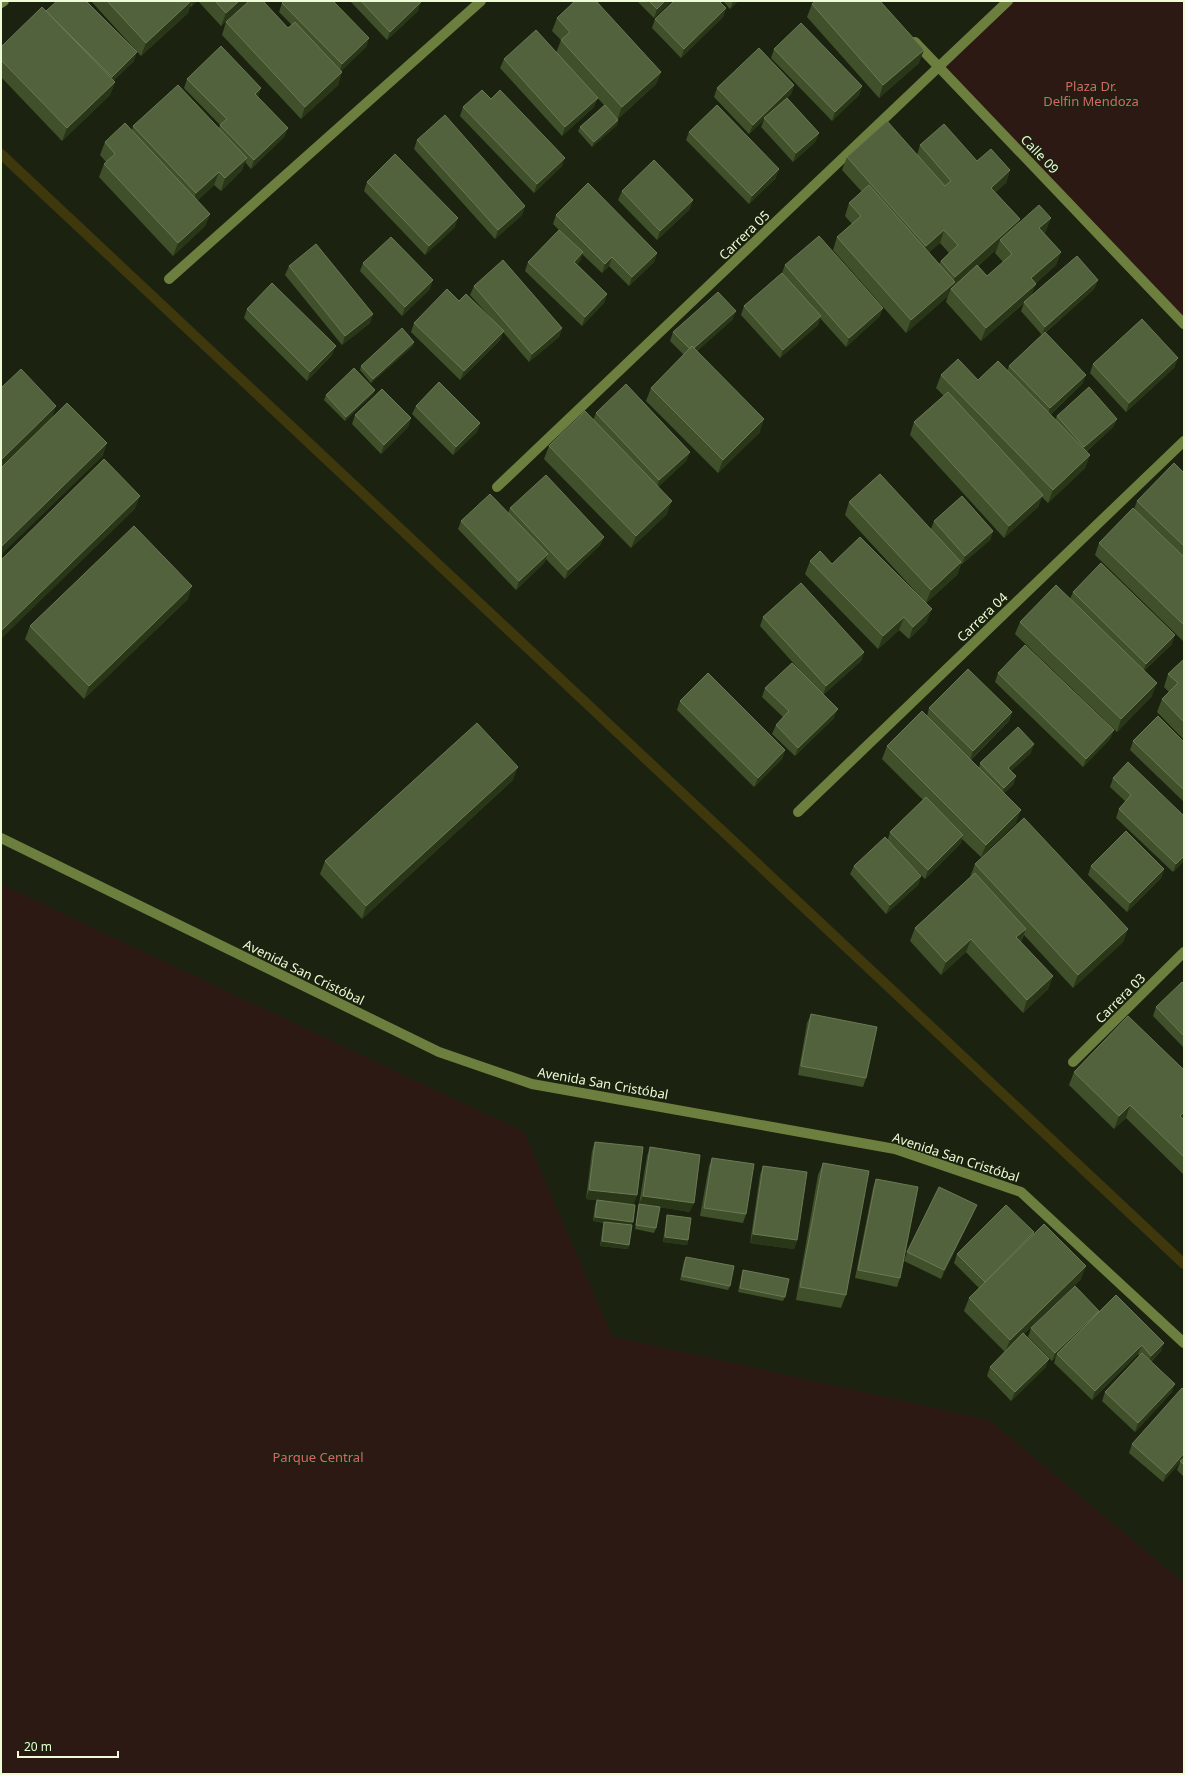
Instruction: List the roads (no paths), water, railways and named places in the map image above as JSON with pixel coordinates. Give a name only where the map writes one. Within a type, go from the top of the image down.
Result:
[{"type":"street","points":[[169,279],[481,1]]},
{"type":"street","name":"Carrera 05","points":[[497,487],[1008,1]]},
{"type":"street","name":"Calle 09","points":[[908,34],[1184,324]]},
{"type":"street","name":"Carrera 04","points":[[798,812],[1184,441]]},
{"type":"street","name":"Avenida San Cristóbal","points":[[1,838],[439,1052],[532,1084],[894,1149],[1021,1192],[1184,1343]]},
{"type":"street","name":"Carrera 03","points":[[1073,1062],[1184,952]]},
{"type":"waterway","points":[[1,154],[1184,1264]]},
{"type":"park label","name":"Plaza Dr. Delfin Mendoza","points":[[1091,94]]},
{"type":"park label","name":"Parque Central","points":[[318,1457]]}]
